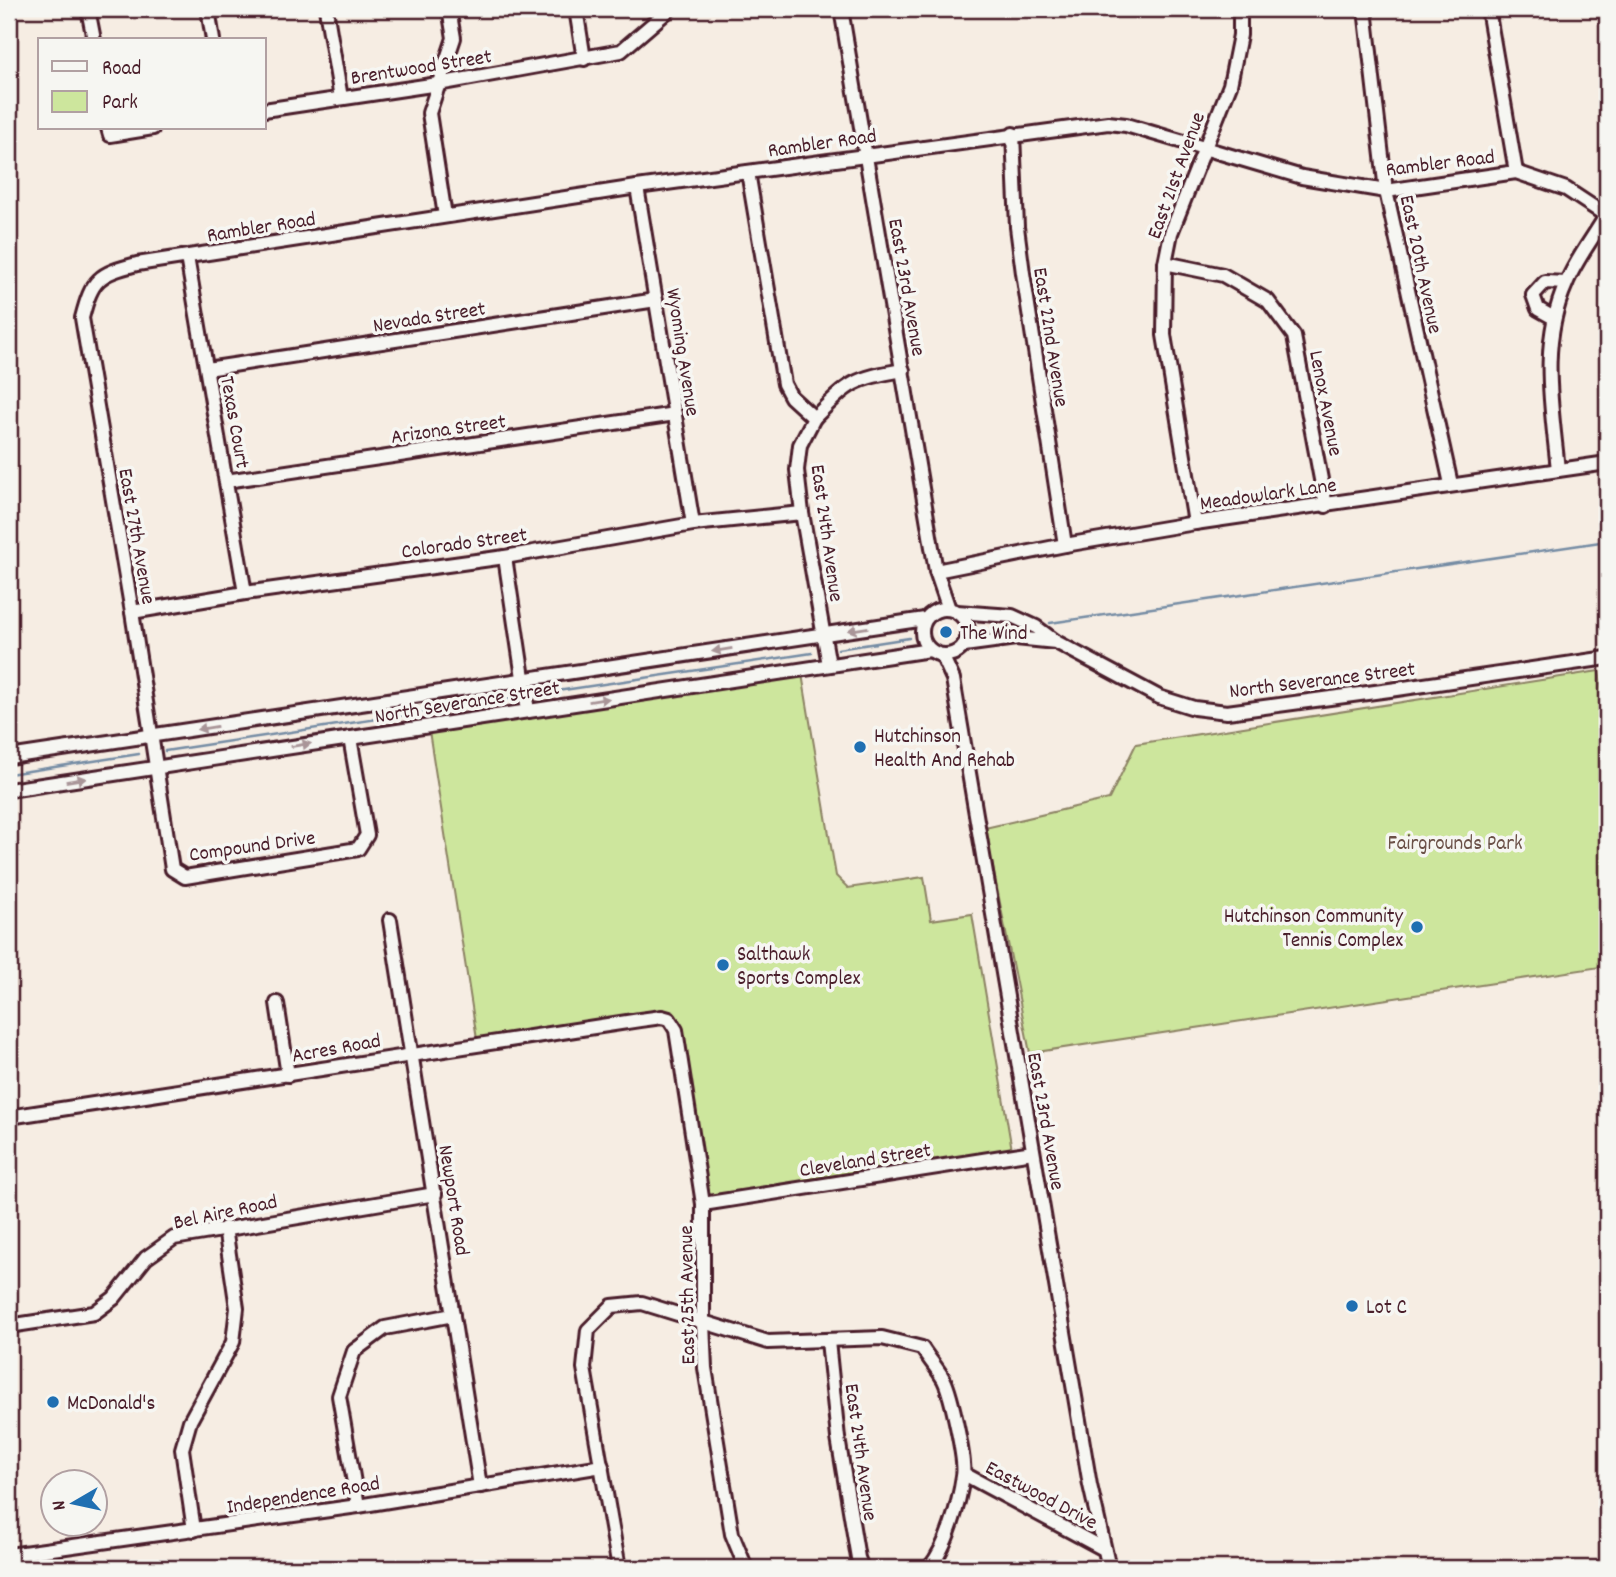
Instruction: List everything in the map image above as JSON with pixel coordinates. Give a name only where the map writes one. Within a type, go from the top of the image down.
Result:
[{"type":"street","points":[[88,9],[94,38]]},
{"type":"street","points":[[208,9],[213,38]]},
{"type":"street","points":[[326,9],[341,99]]},
{"type":"street","points":[[445,216],[429,113],[454,38],[449,9]]},
{"type":"street","points":[[576,9],[583,59]]},
{"type":"street","name":"Brentwood Street","points":[[266,110],[621,51],[670,9]]},
{"type":"street","name":"East 23rd Avenue","points":[[841,9],[936,571],[953,610]]},
{"type":"street","name":"East 21st Avenue","points":[[1195,523],[1164,335],[1165,263],[1171,233],[1230,85],[1240,35],[1240,9]]},
{"type":"street","name":"East 20th Avenue","points":[[1365,9],[1386,191],[1451,484]]},
{"type":"street","points":[[1488,9],[1516,172]]},
{"type":"street","name":"Rambler Road","points":[[85,344],[82,318],[89,292],[107,272],[136,264],[637,187],[1108,123],[1126,125],[1303,177],[1386,191],[1516,172],[1566,189],[1607,215]]},
{"type":"street","name":"East 22nd Avenue","points":[[1013,134],[1017,227],[1066,544]]},
{"type":"street","points":[[748,172],[784,384],[791,397],[814,418],[844,387],[862,377],[903,370]]},
{"type":"street","name":"Wyoming Avenue","points":[[637,187],[693,524]]},
{"type":"street","points":[[1558,470],[1549,376],[1549,345],[1554,318],[1566,284],[1607,215]]},
{"type":"street","name":"Texas Court","points":[[187,257],[246,593]]},
{"type":"street","name":"Lenox Avenue","points":[[1165,263],[1223,275],[1268,301],[1294,336],[1326,506]]},
{"type":"street","points":[[1554,318],[1538,309],[1533,295],[1545,282],[1566,284]]},
{"type":"street","name":"Nevada Street","points":[[207,369],[656,300]]},
{"type":"street","name":"East 27th Avenue","points":[[85,344],[151,736]]},
{"type":"street","name":"Arizona Street","points":[[226,481],[675,414]]},
{"type":"street","name":"East 24th Avenue","points":[[814,418],[805,434],[797,470],[829,665]]},
{"type":"street","name":"Meadowlark Lane","points":[[936,571],[1066,544],[1195,523],[1607,463]]},
{"type":"street","name":"Colorado Street","points":[[132,612],[505,556],[693,524],[802,513]]},
{"type":"street","points":[[505,556],[528,711]]},
{"type":"street","name":"East 23rd Avenue","points":[[930,615],[936,571]]},
{"type":"street","points":[[953,610],[967,627],[967,639],[962,647],[952,654],[936,652],[923,639],[923,625],[930,615],[953,610]]},
{"type":"street","name":"North Severance Street","points":[[953,610],[1012,616],[1159,696],[1194,708],[1227,712],[1397,690],[1607,658]]},
{"type":"street","name":"North Severance Street","points":[[9,758],[824,635],[930,615]]},
{"type":"street","name":"North Severance Street","points":[[962,647],[1016,638],[1056,642]]},
{"type":"street","name":"East 23rd Avenue","points":[[953,679],[962,647]]},
{"type":"street","name":"East 23rd Avenue","points":[[936,652],[953,679],[1102,1548],[1108,1568]]},
{"type":"street","name":"North Severance Street","points":[[9,790],[829,665],[936,652]]},
{"type":"street","name":"Compound Drive","points":[[151,736],[172,869],[185,877],[358,849],[367,835],[350,738]]},
{"type":"street","name":"Newport Road","points":[[390,920],[480,1486]]},
{"type":"street","points":[[277,1003],[288,1075]]},
{"type":"street","name":"Acres Road","points":[[9,1117],[640,1020],[662,1017],[670,1019]]},
{"type":"street","name":"East 25th Avenue","points":[[670,1019],[676,1030],[704,1204],[705,1368],[732,1534],[746,1568]]},
{"type":"street","name":"Cleveland Street","points":[[704,1204],[1033,1152]]},
{"type":"street","name":"Bel Aire Road","points":[[9,1326],[94,1313],[114,1298],[146,1258],[174,1238],[435,1194]]},
{"type":"street","points":[[194,1530],[182,1449],[190,1421],[233,1342],[237,1308],[225,1228]]},
{"type":"street","points":[[619,1568],[584,1368],[588,1330],[612,1306],[642,1303],[768,1342],[882,1338],[922,1348],[945,1382],[960,1443],[964,1474],[949,1528],[936,1560],[929,1568]]},
{"type":"street","points":[[358,1506],[339,1396],[354,1351],[385,1328],[453,1315]]},
{"type":"street","name":"East 24th Avenue","points":[[828,1341],[838,1438],[858,1558],[862,1568]]},
{"type":"street","name":"Independence Road","points":[[9,1555],[358,1506],[602,1466]]},
{"type":"street","name":"Eastwood Drive","points":[[964,1474],[1102,1548]]},
{"type":"green space","name":"Fairgrounds Park","points":[[1599,671],[1607,722],[1607,966],[1030,1053],[985,828],[1109,799],[1136,744]]},
{"type":"green space","name":"Salthawk Sports Complex","points":[[802,674],[836,876],[848,888],[924,877],[931,920],[972,914],[1012,1150],[711,1196],[706,1189],[681,1025],[671,1013],[656,1010],[477,1039],[429,731]]},
{"type":"waterway","points":[[1050,623],[1607,541]]},
{"type":"waterway","points":[[838,649],[909,638]]},
{"type":"waterway","points":[[537,694],[812,653]]},
{"type":"waterway","points":[[165,751],[510,699]]},
{"type":"waterway","points":[[9,774],[139,754]]},
{"type":"place","name":"The Wind","points":[[946,632]]},
{"type":"place","name":"Hutchinson Health And Rehab","points":[[860,747]]},
{"type":"place","name":"Hutchinson Community Tennis Complex","points":[[1417,927]]},
{"type":"place","name":"Salthawk Sports Complex","points":[[723,965]]},
{"type":"place","name":"Lot C","points":[[1352,1306]]},
{"type":"place","name":"McDonald's","points":[[53,1402]]}]
